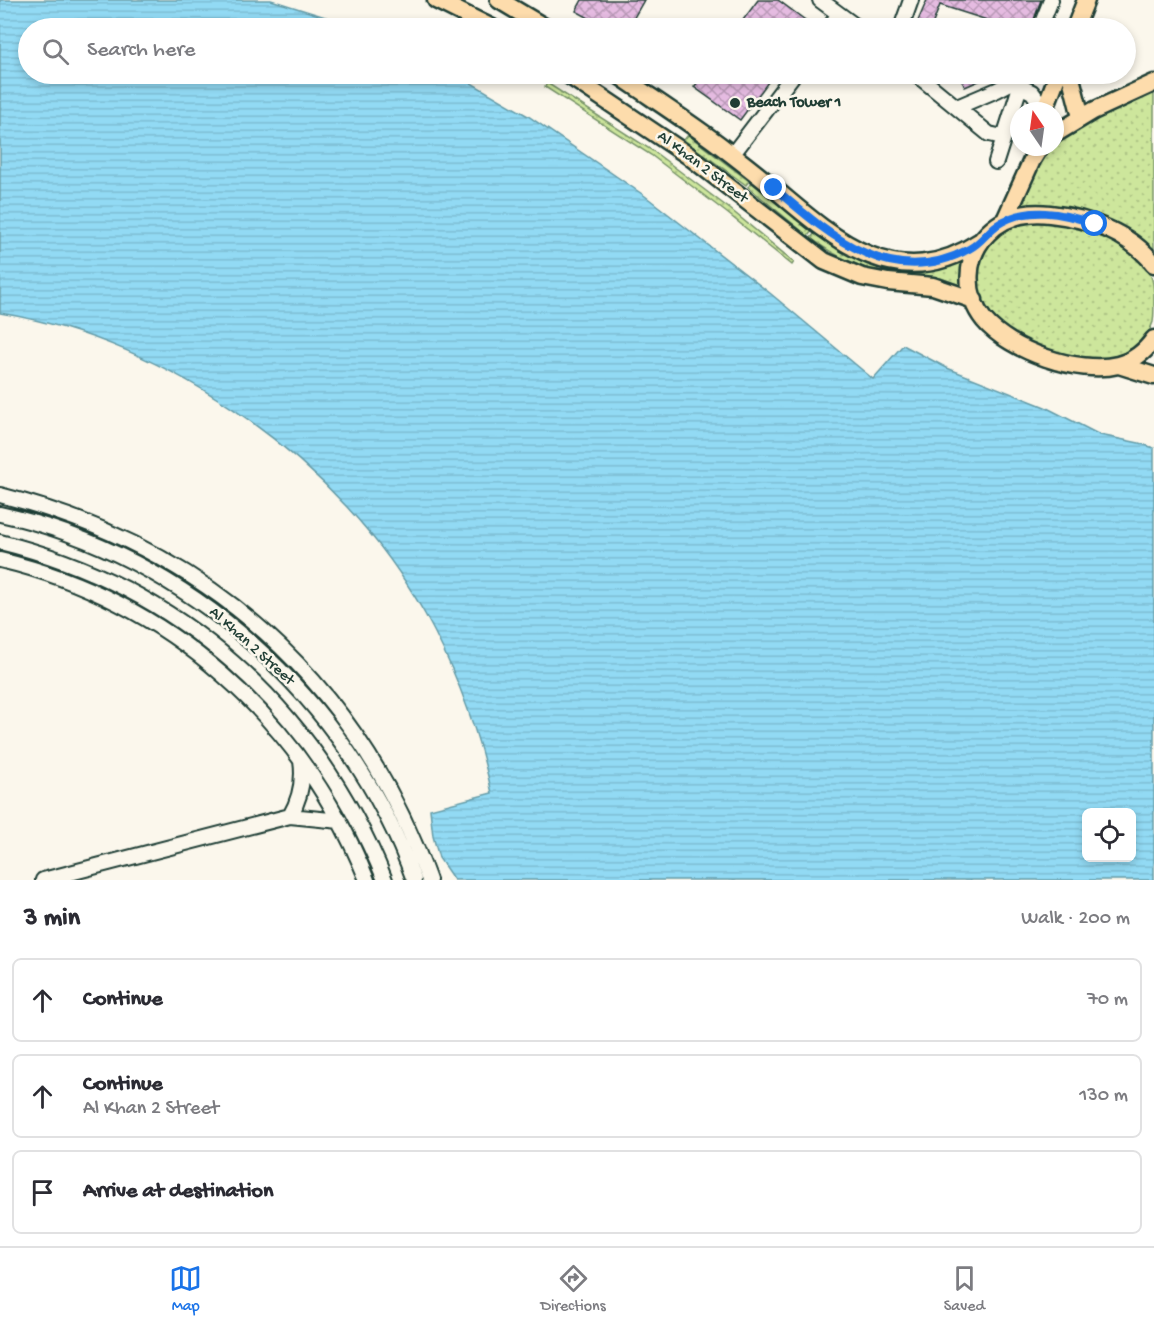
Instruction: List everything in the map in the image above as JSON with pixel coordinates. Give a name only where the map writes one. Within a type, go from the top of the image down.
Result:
[{"type":"main road","points":[[436,0],[472,18]]},
{"type":"main road","points":[[499,0],[529,18]]},
{"type":"main road","points":[[1079,18],[1086,0]]},
{"type":"main road","points":[[1064,128],[1081,117],[1154,83]]},
{"type":"main road","name":"Al Khan 2 Street","points":[[582,84],[682,151],[824,261],[862,277],[933,286],[974,300]]},
{"type":"main road","name":"Al Khan 2 Street","points":[[631,84],[732,155],[830,235],[866,254],[898,262],[921,263],[939,261],[980,243]]},
{"type":"main road","points":[[1047,102],[1054,84]]},
{"type":"main road","points":[[1073,84],[1081,117]]},
{"type":"main road","points":[[1023,178],[1029,156]]},
{"type":"main road","points":[[1005,220],[1034,156]]},
{"type":"main road","points":[[1154,264],[1123,237],[1095,224],[1080,219],[1038,213],[1019,214],[994,227],[980,243],[972,257],[969,275],[974,300],[980,314],[992,329],[1029,351],[1083,367],[1119,365],[1154,376]]},
{"type":"main road","points":[[1119,365],[1140,354],[1154,339]]},
{"type":"street","points":[[820,0],[844,18]]},
{"type":"street","points":[[905,18],[911,0]]},
{"type":"street","points":[[1044,18],[1051,0]]},
{"type":"street","points":[[836,18],[839,14]]},
{"type":"street","points":[[732,155],[786,84]]},
{"type":"street","points":[[928,84],[989,134],[1003,137]]},
{"type":"street","points":[[957,107],[1017,84]]},
{"type":"street","points":[[996,162],[1023,84]]},
{"type":"street","points":[[1025,84],[1038,102]]},
{"type":"street","points":[[0,495],[57,512],[104,530],[165,560],[248,617],[297,663],[350,725],[380,770],[416,843],[429,880]]},
{"type":"street","name":"Al Khan 2 Street","points":[[0,514],[70,534],[125,558],[173,584],[218,615],[284,674],[343,744],[388,820],[412,877]]},
{"type":"street","points":[[104,530],[125,558]]},
{"type":"street","name":"Al Khan 2 Street","points":[[0,542],[64,561],[134,593],[192,628],[237,665],[275,703],[324,764],[359,822],[385,879]]},
{"type":"street","points":[[0,560],[42,572],[96,593],[133,611],[175,637],[214,667],[268,719],[300,758],[340,822],[364,874],[385,879]]},
{"type":"street","points":[[218,615],[248,617]]},
{"type":"street","points":[[290,816],[301,789],[300,758]]},
{"type":"street","points":[[43,880],[290,816],[340,822]]},
{"type":"street","points":[[412,877],[416,843]]},
{"type":"green space","points":[[549,84],[653,151],[730,209],[794,262],[792,265],[651,155],[545,87]]},
{"type":"green space","points":[[1154,92],[1154,253],[1119,227],[1097,215],[1064,207],[1019,206],[1044,156],[1064,156],[1064,136],[1107,112]]},
{"type":"green space","points":[[688,135],[749,181],[746,185],[684,140]]},
{"type":"green space","points":[[752,183],[812,231],[808,236],[748,187]]},
{"type":"green space","points":[[1033,221],[1077,227],[1105,237],[1131,252],[1142,262],[1152,280],[1154,308],[1153,322],[1140,342],[1112,357],[1075,356],[1059,353],[1028,341],[1014,334],[992,315],[980,293],[978,281],[983,257],[989,246],[1007,229],[1020,223]]},
{"type":"green space","points":[[815,233],[849,255],[879,265],[877,272],[850,262],[826,249],[811,238]]},
{"type":"green space","points":[[962,263],[963,287],[941,278],[881,273],[883,266],[929,269]]},
{"type":"water","points":[[0,0],[271,0],[328,18],[18,18],[18,84],[473,84],[528,116],[645,196],[771,294],[873,379],[903,345],[947,368],[1045,407],[1100,435],[1154,448],[1154,880],[454,880],[439,858],[433,836],[430,809],[492,793],[473,724],[447,657],[425,614],[390,559],[347,507],[299,460],[245,417],[187,381],[127,351],[64,328],[0,313]]},
{"type":"building","points":[[582,0],[644,0],[634,18],[589,18],[576,11]]},
{"type":"building","points":[[758,0],[778,0],[802,18],[744,18]]},
{"type":"building","points":[[927,0],[1041,0],[1035,18],[981,18],[940,5],[935,18],[919,18]]},
{"type":"building","name":"Beach Tower 1","points":[[696,84],[767,84],[740,120],[694,87]]},
{"type":"place","name":"Beach Tower 1","points":[[735,103]]},
{"type":"route","points":[[774,188],[817,225],[843,243],[877,257],[910,264],[939,261],[956,255],[980,243],[994,227],[1019,214],[1050,214],[1095,224]]}]
